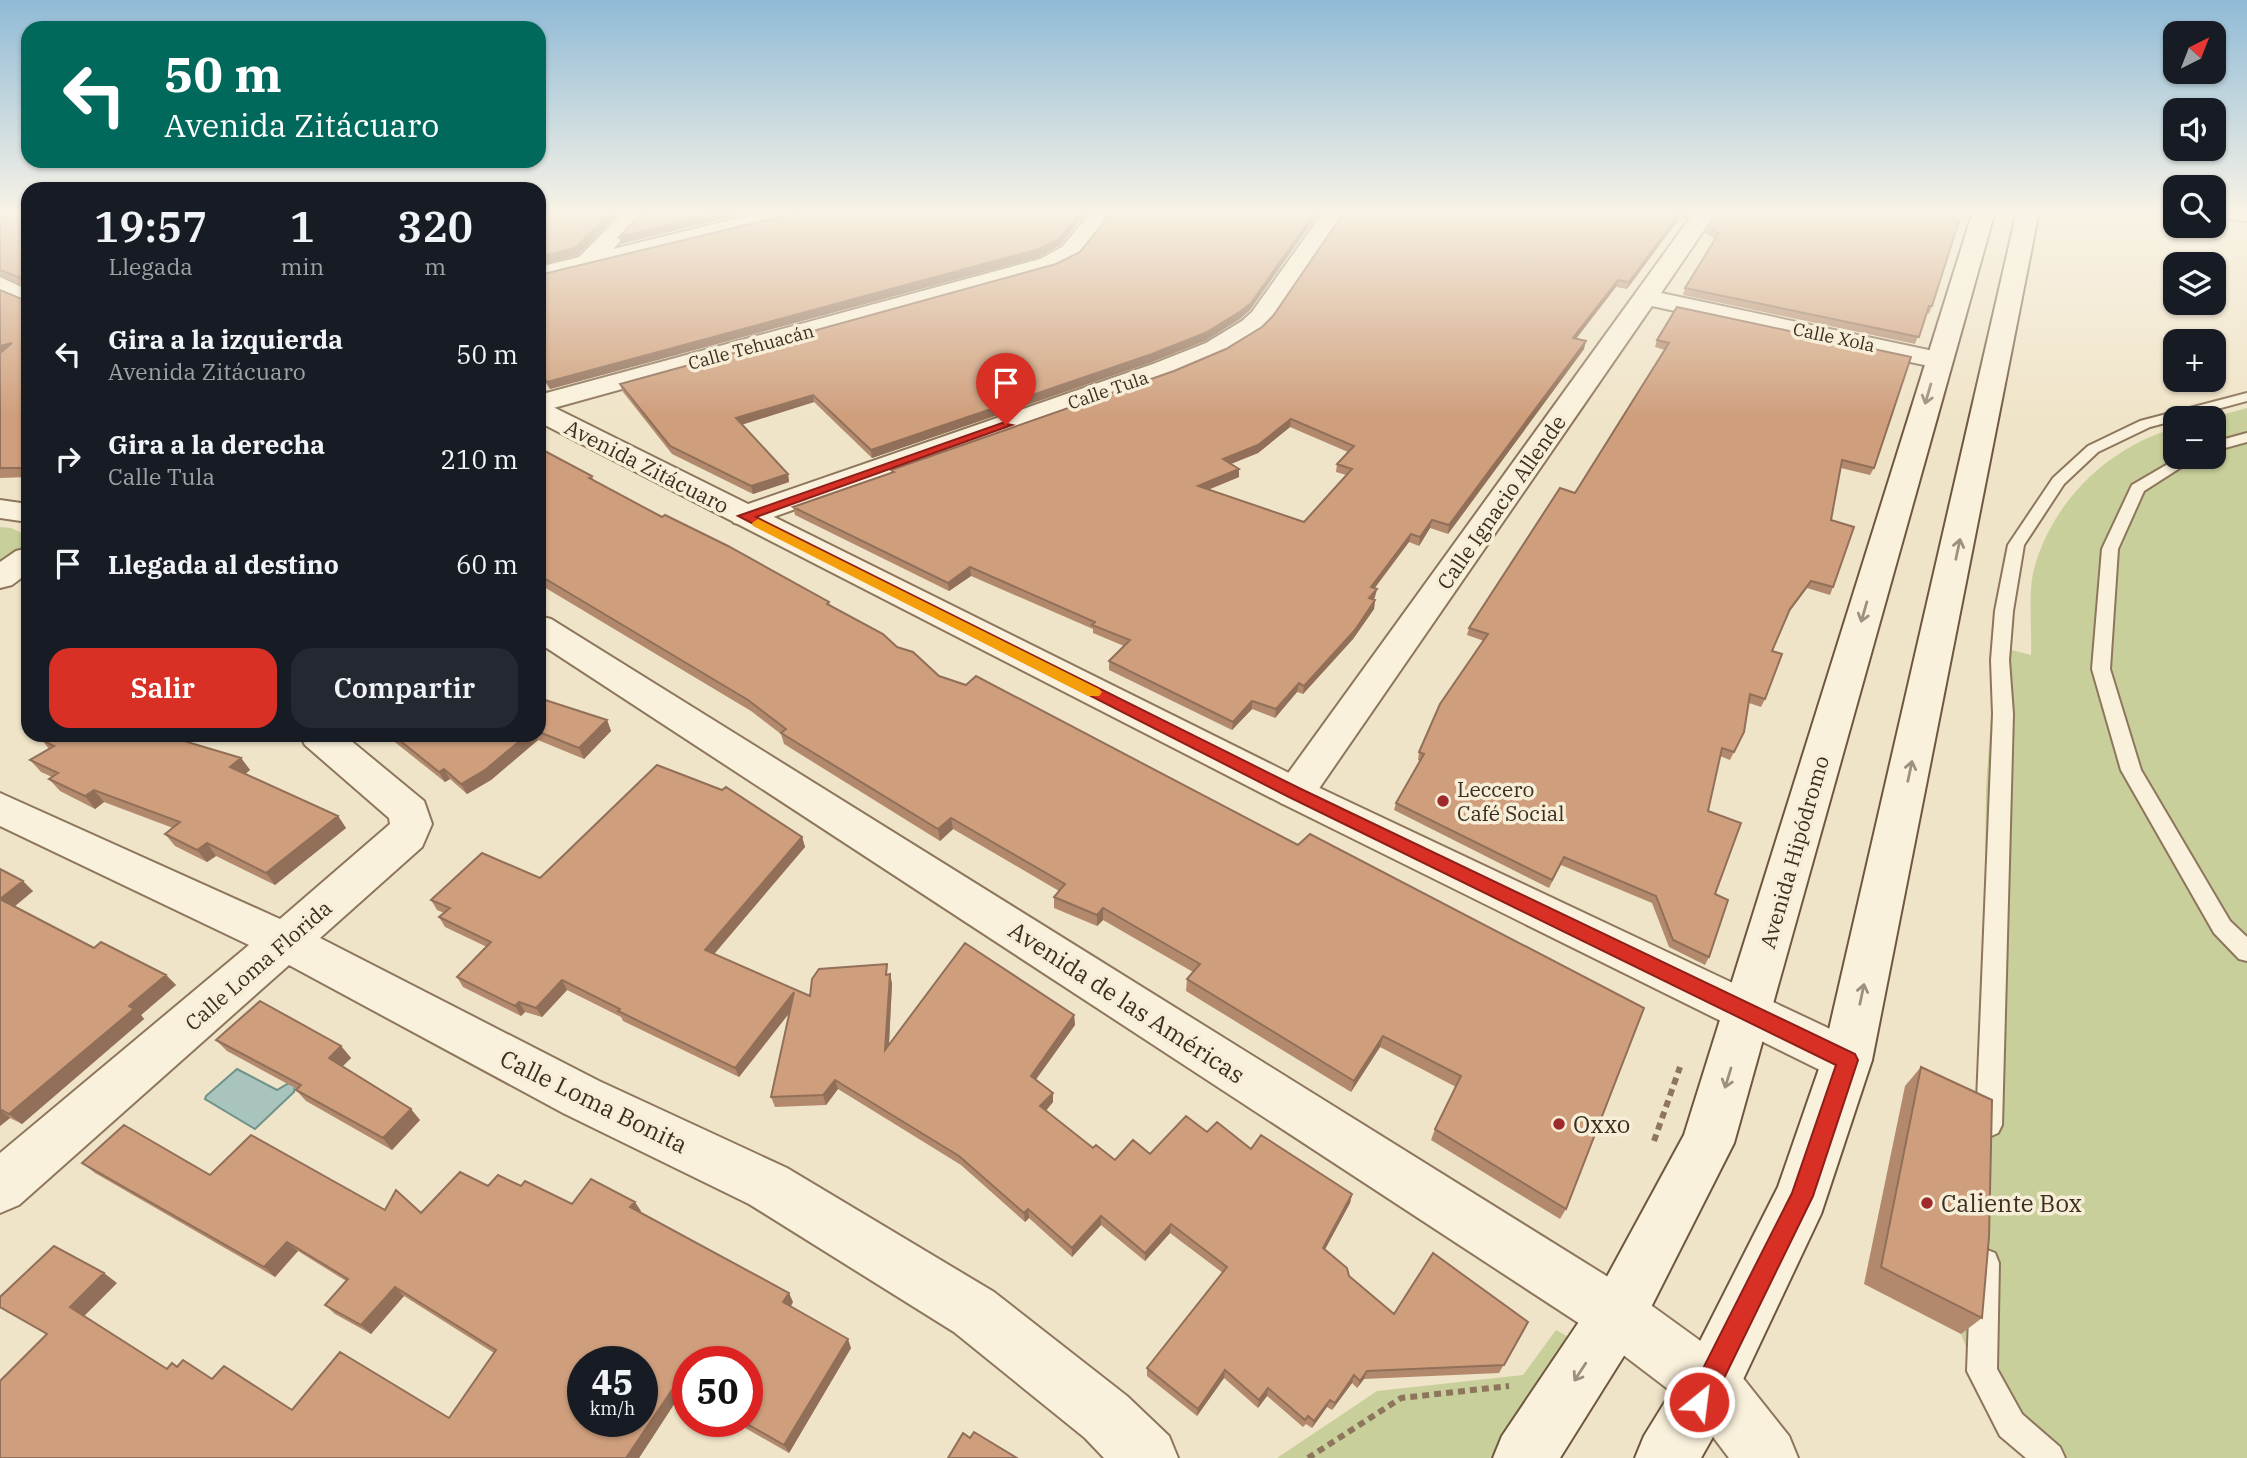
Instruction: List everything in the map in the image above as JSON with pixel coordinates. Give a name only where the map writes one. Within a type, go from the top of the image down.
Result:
[{"type":"street","name":"Calle Tehuacán","points":[[546,402],[993,279]]},
{"type":"street","name":"Calle Tula","points":[[745,516],[1163,370],[1231,341],[1250,329],[1261,317],[1288,279]]},
{"type":"street","name":"Calle Ignacio Allende","points":[[1295,793],[1659,279]]},
{"type":"street","name":"Avenida Hipódromo","points":[[1524,1458],[1617,1315],[1708,1143],[1726,1003],[1963,279]]},
{"type":"street","points":[[1665,1458],[1710,1384],[1802,1196],[1847,1060],[2013,279]]},
{"type":"street","points":[[0,284],[21,297]]},
{"type":"street","name":"Calle Xola","points":[[1646,297],[1938,359]]},
{"type":"street","points":[[0,309],[21,303]]},
{"type":"street","name":"Avenida Zitácuaro","points":[[546,415],[1295,793],[1847,1060]]},
{"type":"street","points":[[0,509],[21,512]]},
{"type":"street","points":[[0,578],[21,563]]},
{"type":"street","name":"Avenida de las Américas","points":[[546,631],[1617,1315],[1710,1384],[1767,1458]]},
{"type":"street","name":"Calle Loma Florida","points":[[0,1187],[407,836],[411,824],[409,813],[327,742]]},
{"type":"street","name":"Calle Loma Bonita","points":[[0,808],[286,942],[581,1097],[768,1186],[974,1312],[1105,1417],[1147,1458]]},
{"type":"lane","points":[[1988,1140],[2003,714],[2000,660],[2004,611],[2016,545],[2058,481],[2093,449],[2145,424],[2247,397]]},
{"type":"lane","points":[[2226,443],[2247,437]]},
{"type":"lane","points":[[2169,469],[2137,488],[2110,549],[2101,669],[2131,770],[2222,927],[2247,952]]},
{"type":"lane","points":[[1985,1236],[1982,1371],[2011,1424],[2049,1458]]},
{"type":"path","points":[[1652,1146],[1726,1003]]},
{"type":"path","points":[[1308,1458],[1401,1398],[1516,1385]]},
{"type":"green space","points":[[2247,408],[2247,1458],[2037,1458],[2000,1435],[1961,1334],[1982,1122],[1986,788],[1996,646],[2031,655],[2034,569],[2042,544],[2054,521],[2086,480],[2127,449],[2163,432],[2163,469],[2226,469],[2226,414]]},
{"type":"green space","points":[[0,527],[11,528],[21,533],[21,550],[0,565]]},
{"type":"green space","points":[[1556,1330],[1579,1343],[1490,1458],[1277,1458],[1377,1391],[1523,1375]]},
{"type":"water","points":[[237,1069],[277,1090],[289,1083],[295,1086],[294,1092],[255,1129],[205,1099]]},
{"type":"building","points":[[546,279],[928,279],[547,382]]},
{"type":"building","points":[[1001,279],[1268,279],[1251,303],[1205,333],[1152,354],[871,450],[813,395],[736,418],[788,474],[751,486],[670,446],[620,384]]},
{"type":"building","points":[[1298,279],[1631,279],[1629,282],[1618,280],[1573,338],[1586,341],[1449,525],[1432,520],[1420,537],[1411,534],[1371,587],[1377,589],[1369,598],[1375,600],[1355,630],[1304,686],[1299,683],[1276,709],[1252,701],[1233,722],[1109,661],[1130,640],[1092,625],[1095,622],[970,567],[948,583],[793,507],[1174,371],[1226,349],[1262,327],[1273,316]],"holes":[[[1291,419],[1354,446],[1337,464],[1352,469],[1304,522],[1198,486],[1239,469],[1223,459],[1258,445]]]},
{"type":"building","points":[[1691,279],[1941,279],[1919,337],[1685,288]]},
{"type":"building","points":[[0,290],[21,299],[21,468],[0,468],[0,353],[12,343],[0,346]]},
{"type":"building","points":[[1677,307],[1911,357],[1874,468],[1842,460],[1831,520],[1854,527],[1833,587],[1811,581],[1790,609],[1772,651],[1782,654],[1765,699],[1750,694],[1744,732],[1734,752],[1722,748],[1708,811],[1741,823],[1715,894],[1728,900],[1709,957],[1673,940],[1656,896],[1564,857],[1552,880],[1396,803],[1424,754],[1419,752],[1440,704],[1488,634],[1469,628],[1560,488],[1575,493],[1669,343],[1657,340]]},
{"type":"building","points":[[546,452],[662,517],[665,515],[728,546],[829,602],[827,604],[883,634],[897,647],[913,652],[939,676],[966,685],[976,676],[1298,845],[1310,834],[1644,1008],[1566,1209],[1435,1129],[1461,1076],[1383,1036],[1354,1081],[1187,979],[1200,964],[1103,908],[1097,915],[1054,897],[1065,884],[951,818],[938,829],[781,733],[786,729],[748,700],[546,579]]},
{"type":"building","points":[[546,700],[607,720],[579,748],[546,735]]},
{"type":"building","points":[[46,742],[187,742],[241,758],[230,767],[338,816],[266,873],[207,843],[197,850],[165,834],[180,822],[94,790],[85,796],[49,779],[58,773],[30,760],[54,746]]},
{"type":"building","points":[[402,742],[519,742],[485,770],[461,784],[444,769],[439,772]]},
{"type":"building","points":[[657,765],[722,790],[726,787],[802,837],[705,950],[810,996],[812,979],[819,969],[887,964],[886,975],[890,974],[885,1050],[965,943],[1074,1015],[1031,1076],[1053,1093],[1040,1106],[1093,1148],[1096,1145],[1115,1160],[1133,1140],[1150,1154],[1186,1116],[1207,1132],[1217,1122],[1251,1149],[1261,1135],[1352,1194],[1323,1248],[1347,1268],[1349,1276],[1394,1314],[1433,1253],[1528,1322],[1504,1365],[1367,1371],[1360,1381],[1354,1375],[1335,1403],[1330,1400],[1314,1421],[1308,1416],[1305,1420],[1268,1388],[1259,1400],[1225,1370],[1198,1409],[1147,1368],[1227,1267],[1171,1224],[1145,1253],[1101,1216],[1072,1248],[1028,1209],[1024,1213],[959,1156],[835,1080],[823,1095],[771,1097],[794,992],[735,1068],[618,1011],[620,1009],[562,980],[536,1008],[519,1002],[515,1006],[457,977],[491,942],[439,917],[450,908],[431,900],[482,853],[540,878]]},
{"type":"building","points":[[0,869],[23,881],[0,899]]},
{"type":"building","points":[[0,899],[94,948],[101,942],[166,975],[129,1006],[134,1009],[9,1114],[0,1109]]},
{"type":"building","points":[[260,1001],[341,1046],[329,1058],[411,1109],[383,1138],[296,1090],[301,1085],[216,1040]]},
{"type":"building","name":"Caliente Box","points":[[1921,1067],[1992,1100],[1989,1237],[1982,1318],[1881,1267]]},
{"type":"building","points":[[124,1125],[210,1175],[251,1135],[385,1210],[396,1190],[421,1213],[460,1172],[488,1186],[498,1175],[521,1186],[525,1181],[572,1204],[591,1179],[635,1202],[630,1207],[789,1293],[783,1302],[848,1339],[784,1445],[763,1433],[763,1346],[672,1346],[672,1390],[658,1411],[658,1346],[567,1346],[567,1437],[640,1437],[626,1458],[0,1458],[0,1381],[47,1334],[0,1307],[0,1297],[54,1246],[104,1273],[70,1307],[167,1369],[172,1363],[177,1367],[183,1360],[212,1379],[224,1366],[292,1410],[340,1352],[449,1418],[496,1350],[395,1287],[361,1325],[325,1305],[348,1279],[287,1242],[264,1267],[82,1163]]},
{"type":"building","points":[[974,1432],[1017,1458],[948,1458],[963,1433],[970,1438]]},
{"type":"slow traffic","points":[[758,523],[1094,692]]},
{"type":"place","name":"Leccero Café Social","points":[[1443,801]]},
{"type":"place","name":"Oxxo","points":[[1559,1124]]},
{"type":"place","name":"Caliente Box","points":[[1927,1203]]},
{"type":"route","points":[[1006,425],[745,516],[1295,793],[1847,1060],[1802,1196],[1699,1402]]}]
